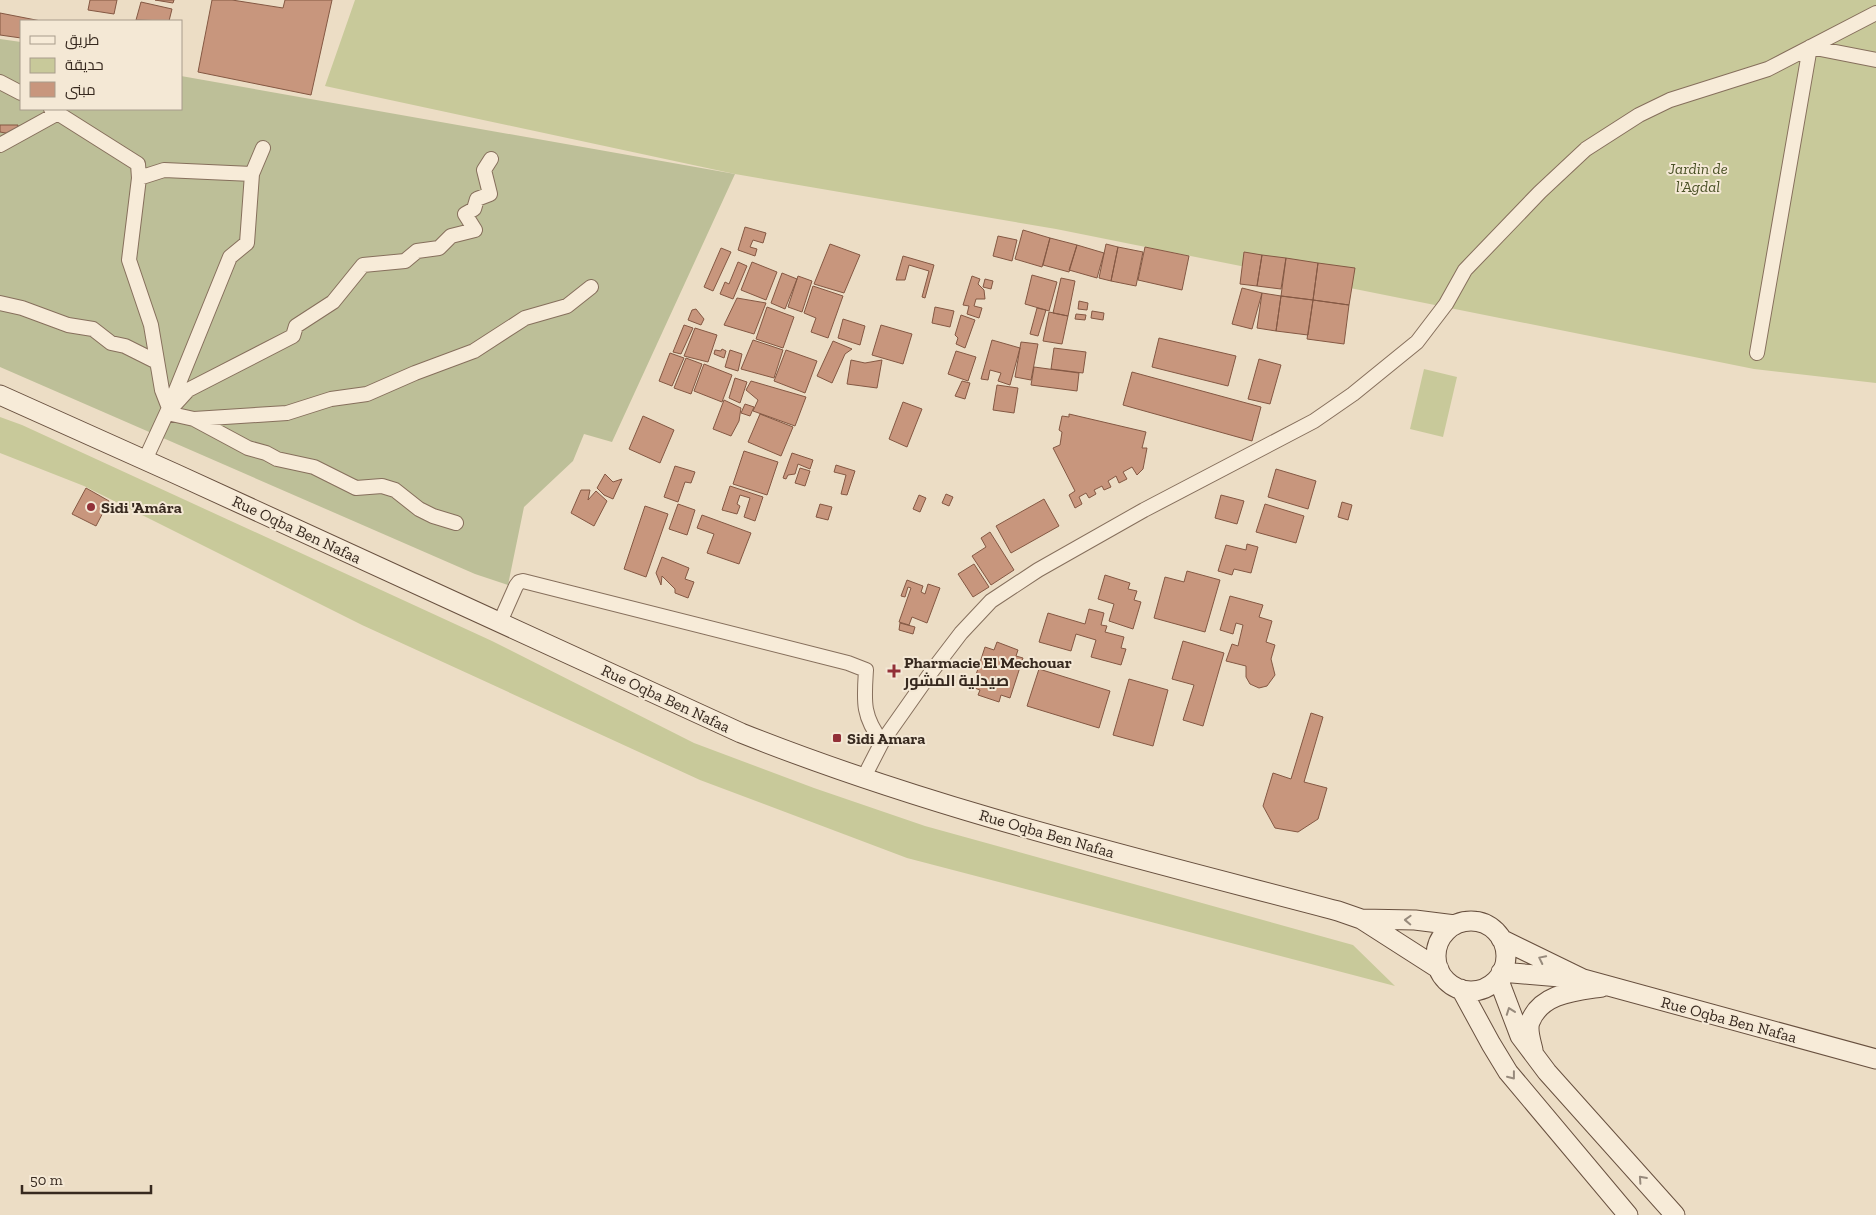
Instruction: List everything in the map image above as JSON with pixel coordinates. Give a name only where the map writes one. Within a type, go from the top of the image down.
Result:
[{"type":"street","points":[[863,779],[882,742],[955,640],[991,601],[1038,570],[1144,510],[1314,420],[1381,373],[1417,342],[1446,304],[1465,270],[1540,192],[1586,149],[1639,116],[1670,100],[1768,69],[1876,13]]},
{"type":"street","points":[[1810,47],[1876,60]]},
{"type":"street","points":[[1757,353],[1810,47]]},
{"type":"street","points":[[0,82],[20,92]]},
{"type":"street","points":[[0,145],[54,111],[138,164],[139,178],[130,260],[151,325],[162,390],[168,410]]},
{"type":"street","points":[[145,460],[168,410],[230,257],[247,242],[252,174],[263,148]]},
{"type":"street","points":[[168,410],[188,390],[293,336],[296,326],[333,302],[363,265],[405,261],[417,251],[438,248],[451,236],[476,230],[464,214],[474,209],[477,199],[490,194],[484,170],[491,159]]},
{"type":"street","points":[[139,178],[164,170],[252,174]]},
{"type":"street","points":[[194,419],[287,413],[332,399],[367,394],[415,372],[474,351],[525,318],[568,306],[591,287]]},
{"type":"street","points":[[0,303],[22,308],[68,325],[93,329],[111,343],[125,346],[157,362]]},
{"type":"street","name":"Rue Oqba Ben Nafaa","points":[[0,395],[741,733],[803,758],[863,779],[1064,839],[1338,911],[1361,919],[1439,969]]},
{"type":"street","points":[[168,410],[194,419],[248,448],[266,453],[277,459],[314,467],[356,488],[382,486],[395,490],[419,509],[433,516],[456,523]]},
{"type":"street","points":[[500,622],[516,586],[523,581],[848,664],[866,670],[864,699],[867,716],[872,729],[882,742]]},
{"type":"street","name":"Rue Oqba Ben Nafaa","points":[[1361,919],[1415,920],[1455,925]]},
{"type":"street","points":[[1470,921],[1486,924],[1495,930],[1501,939],[1506,953],[1500,975],[1492,984],[1479,989],[1461,989],[1448,982],[1439,969],[1436,959],[1438,944],[1446,931],[1455,925],[1470,921]]},
{"type":"street","name":"Rue Oqba Ben Nafaa","points":[[1501,939],[1583,979],[1876,1059]]},
{"type":"street","points":[[1500,975],[1520,1036],[1534,1056],[1546,1072],[1675,1215]]},
{"type":"street","name":"Rue Oqba Ben Nafaa","points":[[1500,975],[1583,979]]},
{"type":"street","points":[[1534,1056],[1530,1036],[1530,1023],[1543,1004],[1560,995],[1607,986]]},
{"type":"street","points":[[1461,989],[1508,1072],[1628,1215]]},
{"type":"green space","name":"Jardin de l'Agdal","points":[[355,0],[1876,0],[1876,383],[1754,369],[1056,229],[735,174],[325,86]]},
{"type":"green space","points":[[0,39],[20,42],[20,110],[182,110],[182,76],[735,174],[612,442],[584,434],[573,461],[524,507],[508,585],[475,574],[0,367]]},
{"type":"green space","points":[[1424,369],[1457,377],[1443,437],[1410,429]]},
{"type":"green space","points":[[0,417],[22,425],[492,641],[694,743],[814,788],[925,826],[1353,945],[1395,986],[907,858],[700,780],[362,625],[84,486],[0,453]]},
{"type":"building","points":[[90,0],[117,0],[114,14],[88,10]]},
{"type":"building","points":[[155,0],[174,0],[173,3]]},
{"type":"building","points":[[212,0],[232,0],[283,8],[285,0],[332,0],[311,95],[198,72]]},
{"type":"building","points":[[141,2],[172,9],[169,20],[136,20]]},
{"type":"building","points":[[0,13],[36,20],[20,20],[20,38],[0,35]]},
{"type":"building","points":[[0,125],[18,125],[17,135],[0,132]]},
{"type":"building","points":[[745,227],[766,233],[763,243],[753,240],[750,247],[757,249],[755,256],[738,250]]},
{"type":"building","points":[[1023,230],[1050,238],[1042,267],[1015,259]]},
{"type":"building","points":[[998,236],[1017,240],[1012,261],[993,256]]},
{"type":"building","points":[[1050,238],[1077,245],[1069,272],[1043,265]]},
{"type":"building","points":[[830,244],[860,255],[844,293],[814,284]]},
{"type":"building","points":[[1106,244],[1118,247],[1111,281],[1099,278]]},
{"type":"building","points":[[1077,245],[1104,253],[1097,278],[1069,270]]},
{"type":"building","points":[[1118,247],[1143,252],[1136,286],[1111,281]]},
{"type":"building","points":[[1145,247],[1189,256],[1182,290],[1138,280]]},
{"type":"building","points":[[721,248],[731,252],[713,291],[704,287]]},
{"type":"building","points":[[1244,252],[1262,255],[1257,286],[1240,284]]},
{"type":"building","points":[[1262,255],[1286,258],[1281,289],[1257,286]]},
{"type":"building","points":[[903,256],[934,265],[925,298],[922,297],[929,271],[909,265],[905,280],[896,280]]},
{"type":"building","points":[[1286,258],[1318,263],[1313,300],[1281,296]]},
{"type":"building","points":[[738,262],[747,266],[733,299],[720,294],[725,282],[729,284]]},
{"type":"building","points":[[752,262],[777,272],[766,300],[741,290]]},
{"type":"building","points":[[1318,263],[1355,268],[1349,305],[1313,300]]},
{"type":"building","points":[[782,273],[797,279],[785,309],[771,303]]},
{"type":"building","points":[[1032,275],[1057,282],[1049,311],[1025,304]]},
{"type":"building","points":[[798,276],[812,281],[802,312],[788,307]]},
{"type":"building","points":[[972,276],[980,279],[978,284],[984,290],[985,299],[976,299],[974,306],[982,308],[979,318],[967,314],[969,306],[963,305]]},
{"type":"building","points":[[1061,278],[1075,281],[1068,316],[1053,313]]},
{"type":"building","points":[[985,279],[993,281],[991,289],[983,287]]},
{"type":"building","points":[[813,286],[843,296],[828,338],[811,332],[816,318],[804,313]]},
{"type":"building","points":[[1242,288],[1262,293],[1252,329],[1232,324]]},
{"type":"building","points":[[1262,293],[1281,296],[1276,331],[1257,328]]},
{"type":"building","points":[[1281,296],[1313,300],[1308,335],[1276,331]]},
{"type":"building","points":[[737,298],[766,303],[754,334],[724,325]]},
{"type":"building","points":[[1313,300],[1349,305],[1344,344],[1307,339]]},
{"type":"building","points":[[1079,301],[1088,303],[1087,310],[1078,309]]},
{"type":"building","points":[[767,307],[794,317],[783,348],[756,339]]},
{"type":"building","points":[[935,307],[954,311],[950,327],[932,323]]},
{"type":"building","points":[[1037,308],[1046,310],[1038,336],[1030,334]]},
{"type":"building","points":[[696,309],[704,319],[701,325],[688,320],[692,310]]},
{"type":"building","points":[[1092,311],[1104,313],[1103,320],[1091,318]]},
{"type":"building","points":[[1049,312],[1068,316],[1062,344],[1043,341]]},
{"type":"building","points":[[1076,314],[1086,315],[1085,320],[1075,319]]},
{"type":"building","points":[[961,315],[975,320],[965,348],[956,344],[958,338],[955,335]]},
{"type":"building","points":[[843,319],[865,326],[860,345],[838,338]]},
{"type":"building","points":[[684,325],[693,328],[681,354],[673,352]]},
{"type":"building","points":[[881,325],[912,334],[903,364],[872,355]]},
{"type":"building","points":[[695,328],[717,335],[708,362],[684,356]]},
{"type":"building","points":[[1159,338],[1236,356],[1228,386],[1152,367]]},
{"type":"building","points":[[753,340],[783,350],[774,378],[741,369]]},
{"type":"building","points":[[992,340],[1020,348],[1010,385],[998,381],[1001,373],[990,370],[988,380],[981,379]]},
{"type":"building","points":[[833,341],[852,349],[845,354],[832,383],[817,376]]},
{"type":"building","points":[[1021,342],[1038,344],[1031,380],[1015,377]]},
{"type":"building","points":[[1054,348],[1086,352],[1083,373],[1051,369]]},
{"type":"building","points":[[722,349],[726,351],[724,358],[714,354],[715,350],[721,351]]},
{"type":"building","points":[[730,350],[742,354],[738,371],[725,367]]},
{"type":"building","points":[[786,350],[817,361],[805,393],[774,381]]},
{"type":"building","points":[[956,351],[976,357],[968,381],[948,374]]},
{"type":"building","points":[[670,353],[684,358],[672,386],[659,381]]},
{"type":"building","points":[[686,358],[702,364],[691,394],[674,388]]},
{"type":"building","points":[[1259,359],[1281,365],[1270,404],[1248,399]]},
{"type":"building","points":[[851,360],[865,363],[882,360],[877,388],[847,384]]},
{"type":"building","points":[[704,364],[732,375],[722,402],[694,391]]},
{"type":"building","points":[[1034,367],[1079,373],[1077,391],[1031,385]]},
{"type":"building","points":[[1132,372],[1261,407],[1252,441],[1123,405]]},
{"type":"building","points":[[735,378],[747,382],[740,403],[729,398]]},
{"type":"building","points":[[751,381],[806,397],[795,426],[753,411],[758,400],[746,390]]},
{"type":"building","points":[[962,381],[970,383],[965,399],[955,396]]},
{"type":"building","points":[[997,385],[1018,388],[1014,413],[993,410]]},
{"type":"building","points":[[724,400],[741,408],[739,421],[731,436],[713,429]]},
{"type":"building","points":[[903,402],[922,409],[907,447],[889,439]]},
{"type":"building","points":[[745,404],[754,407],[750,416],[741,413]]},
{"type":"building","points":[[760,414],[793,427],[781,456],[748,442]]},
{"type":"building","points":[[1069,414],[1146,432],[1142,448],[1147,448],[1143,469],[1137,475],[1132,467],[1123,472],[1127,479],[1119,483],[1116,476],[1108,481],[1111,487],[1104,490],[1102,486],[1094,490],[1096,494],[1089,498],[1086,493],[1079,497],[1082,504],[1075,508],[1069,495],[1075,491],[1053,448],[1060,445],[1062,432],[1059,430],[1062,416],[1069,417]]},
{"type":"building","points":[[643,416],[674,430],[660,463],[629,449]]},
{"type":"building","points":[[744,451],[778,462],[767,495],[733,484]]},
{"type":"building","points":[[792,453],[813,460],[810,469],[798,464],[795,474],[788,475],[786,479],[783,478]]},
{"type":"building","points":[[836,465],[855,471],[847,495],[841,494],[846,475],[834,472]]},
{"type":"building","points":[[675,466],[695,472],[691,483],[685,482],[678,502],[664,497]]},
{"type":"building","points":[[800,468],[810,471],[805,486],[795,483]]},
{"type":"building","points":[[1276,469],[1316,481],[1308,509],[1268,497]]},
{"type":"building","points":[[605,474],[613,482],[622,479],[613,499],[604,495],[597,488]]},
{"type":"building","points":[[730,486],[763,497],[755,521],[744,517],[750,498],[740,495],[737,504],[740,506],[737,514],[722,510]]},
{"type":"building","name":"Sidi 'Amâra","points":[[86,488],[109,501],[96,526],[72,514]]},
{"type":"building","points":[[581,490],[590,490],[588,500],[596,491],[607,501],[594,526],[571,513]]},
{"type":"building","points":[[946,494],[953,497],[949,506],[942,503]]},
{"type":"building","points":[[919,495],[926,498],[920,512],[913,509]]},
{"type":"building","points":[[1221,495],[1244,501],[1237,524],[1215,518]]},
{"type":"building","points":[[1044,499],[1059,526],[1011,553],[996,526]]},
{"type":"building","points":[[1342,502],[1352,505],[1348,520],[1338,517]]},
{"type":"building","points":[[678,504],[695,510],[687,535],[669,529]]},
{"type":"building","points":[[820,504],[832,507],[828,520],[816,517]]},
{"type":"building","points":[[1265,504],[1304,516],[1296,543],[1256,532]]},
{"type":"building","points":[[645,506],[668,514],[646,577],[624,569]]},
{"type":"building","points":[[702,515],[751,533],[739,564],[707,553],[714,534],[697,528]]},
{"type":"building","points":[[990,532],[1014,570],[991,585],[972,556],[986,547],[981,538]]},
{"type":"building","points":[[1247,544],[1258,547],[1251,573],[1234,569],[1232,575],[1218,571],[1226,545],[1246,550]]},
{"type":"building","points":[[662,557],[689,568],[685,579],[694,582],[688,598],[675,593],[675,589],[662,576],[661,585],[656,573]]},
{"type":"building","points":[[974,564],[989,587],[973,597],[958,574]]},
{"type":"building","points":[[1187,571],[1220,580],[1205,632],[1154,618],[1165,577],[1184,582]]},
{"type":"building","points":[[1105,575],[1130,583],[1128,589],[1137,591],[1134,600],[1141,602],[1133,629],[1109,621],[1114,604],[1098,599]]},
{"type":"building","points":[[907,580],[923,586],[921,592],[925,594],[928,584],[940,588],[927,623],[912,617],[909,625],[899,622],[911,588],[908,587],[905,597],[901,596]]},
{"type":"building","points":[[1230,596],[1263,605],[1259,617],[1272,621],[1266,642],[1275,645],[1271,659],[1275,675],[1267,686],[1259,688],[1250,684],[1246,677],[1246,666],[1226,661],[1232,644],[1238,646],[1243,625],[1236,623],[1233,634],[1220,630]]},
{"type":"building","points":[[1089,609],[1104,613],[1101,625],[1107,626],[1105,632],[1124,637],[1121,648],[1126,649],[1121,665],[1091,657],[1096,640],[1076,634],[1071,651],[1039,642],[1048,613],[1085,624]]},
{"type":"building","points":[[900,623],[915,627],[913,634],[899,630]]},
{"type":"building","points":[[1183,641],[1224,653],[1203,726],[1183,720],[1194,685],[1172,679]]},
{"type":"building","points":[[997,642],[1018,650],[1016,656],[1023,658],[1010,698],[1001,695],[999,702],[978,695],[980,690],[972,687],[985,647],[994,650]]},
{"type":"building","points":[[1039,669],[1110,691],[1099,728],[1027,706]]},
{"type":"building","points":[[1129,679],[1168,690],[1153,746],[1113,735]]},
{"type":"building","points":[[1311,713],[1323,717],[1304,782],[1327,788],[1318,819],[1298,832],[1275,828],[1263,806],[1273,773],[1291,779]]},
{"type":"place","name":"Sidi 'Amâra","points":[[91,507]]},
{"type":"place","name":"Pharmacie El Mechouar صيدلية المشور","points":[[894,671]]},
{"type":"place","name":"Sidi Amara","points":[[837,738]]}]
